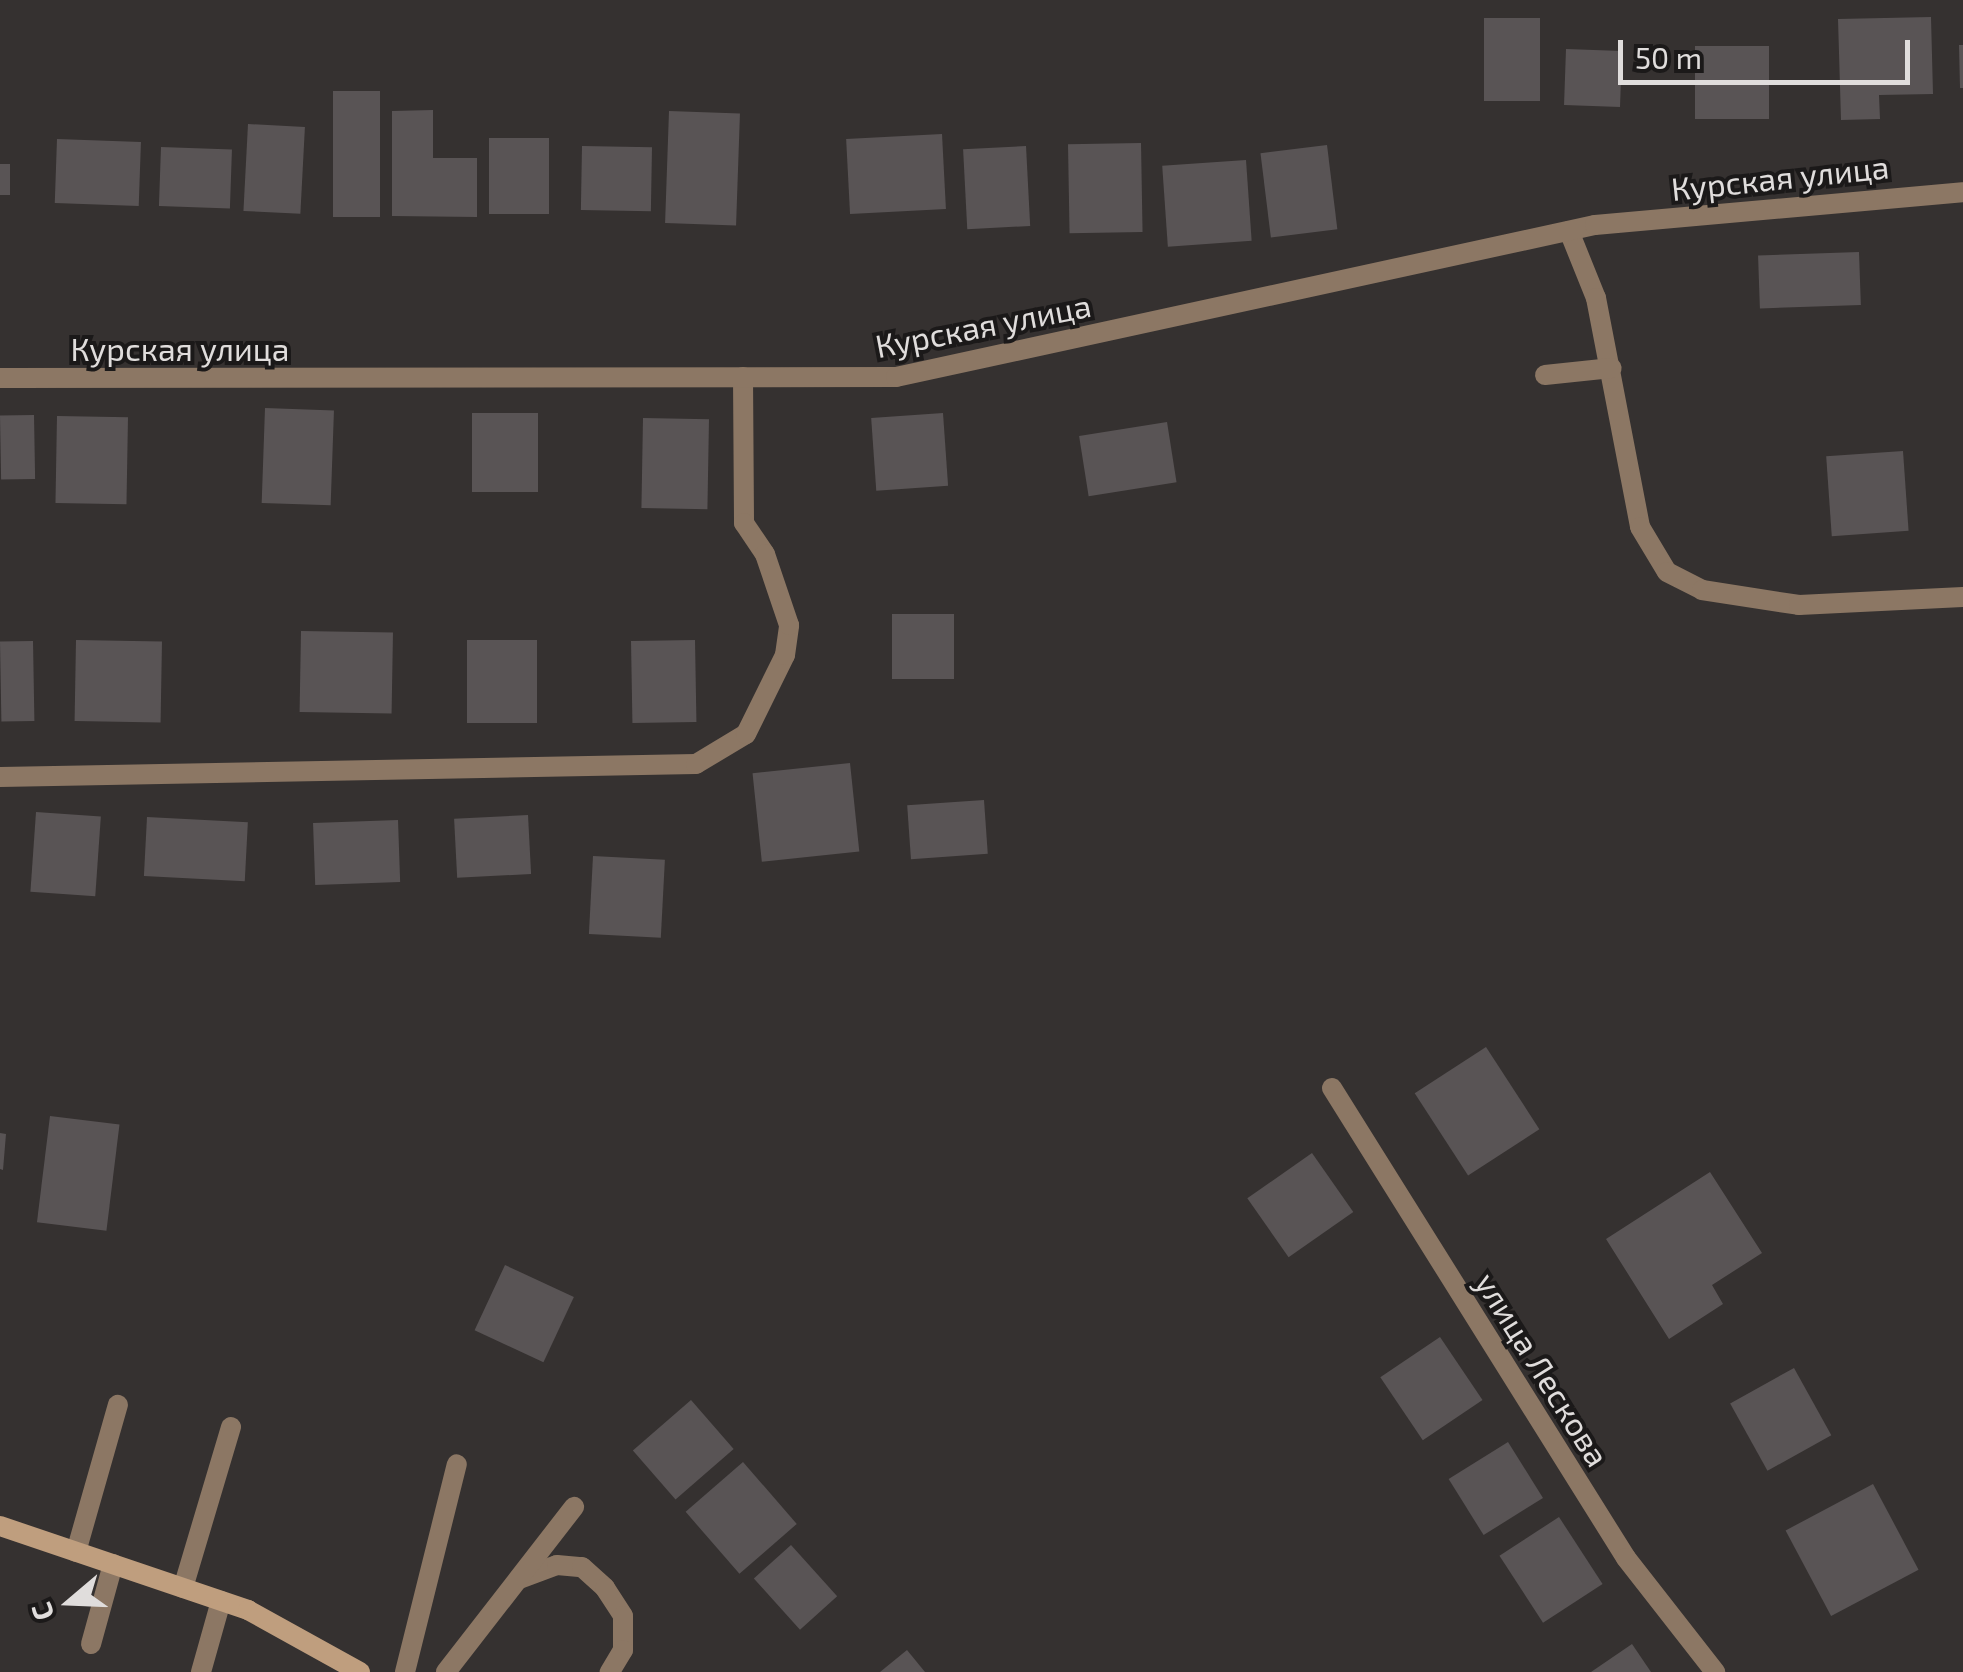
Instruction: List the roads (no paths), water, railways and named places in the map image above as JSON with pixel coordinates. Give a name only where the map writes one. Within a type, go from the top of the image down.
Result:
[{"type":"street","name":"Курская улица","points":[[0,378],[896,378],[1569,231],[1963,192]]},
{"type":"street","points":[[1569,231],[1596,298],[1640,527],[1667,572],[1702,590],[1736,600],[1800,605],[1963,598]]},
{"type":"street","points":[[1545,375],[1612,368]]},
{"type":"street","points":[[0,777],[696,764],[746,734],[786,654],[789,625],[765,554],[744,523],[744,378]]},
{"type":"street","name":"улица Лескова","points":[[1332,1088],[1626,1558],[1715,1672]]},
{"type":"street","points":[[76,1552],[118,1405]]},
{"type":"street","points":[[183,1588],[231,1427]]},
{"type":"street","points":[[405,1672],[457,1464]]},
{"type":"street","points":[[446,1672],[574,1507]]},
{"type":"street","points":[[0,1526],[221,1601],[360,1672]]},
{"type":"street","points":[[91,1644],[113,1564]]},
{"type":"street","points":[[517,1580],[556,1565],[582,1567],[605,1588],[623,1616],[623,1650],[610,1672]]},
{"type":"street","points":[[201,1672],[221,1601]]}]
